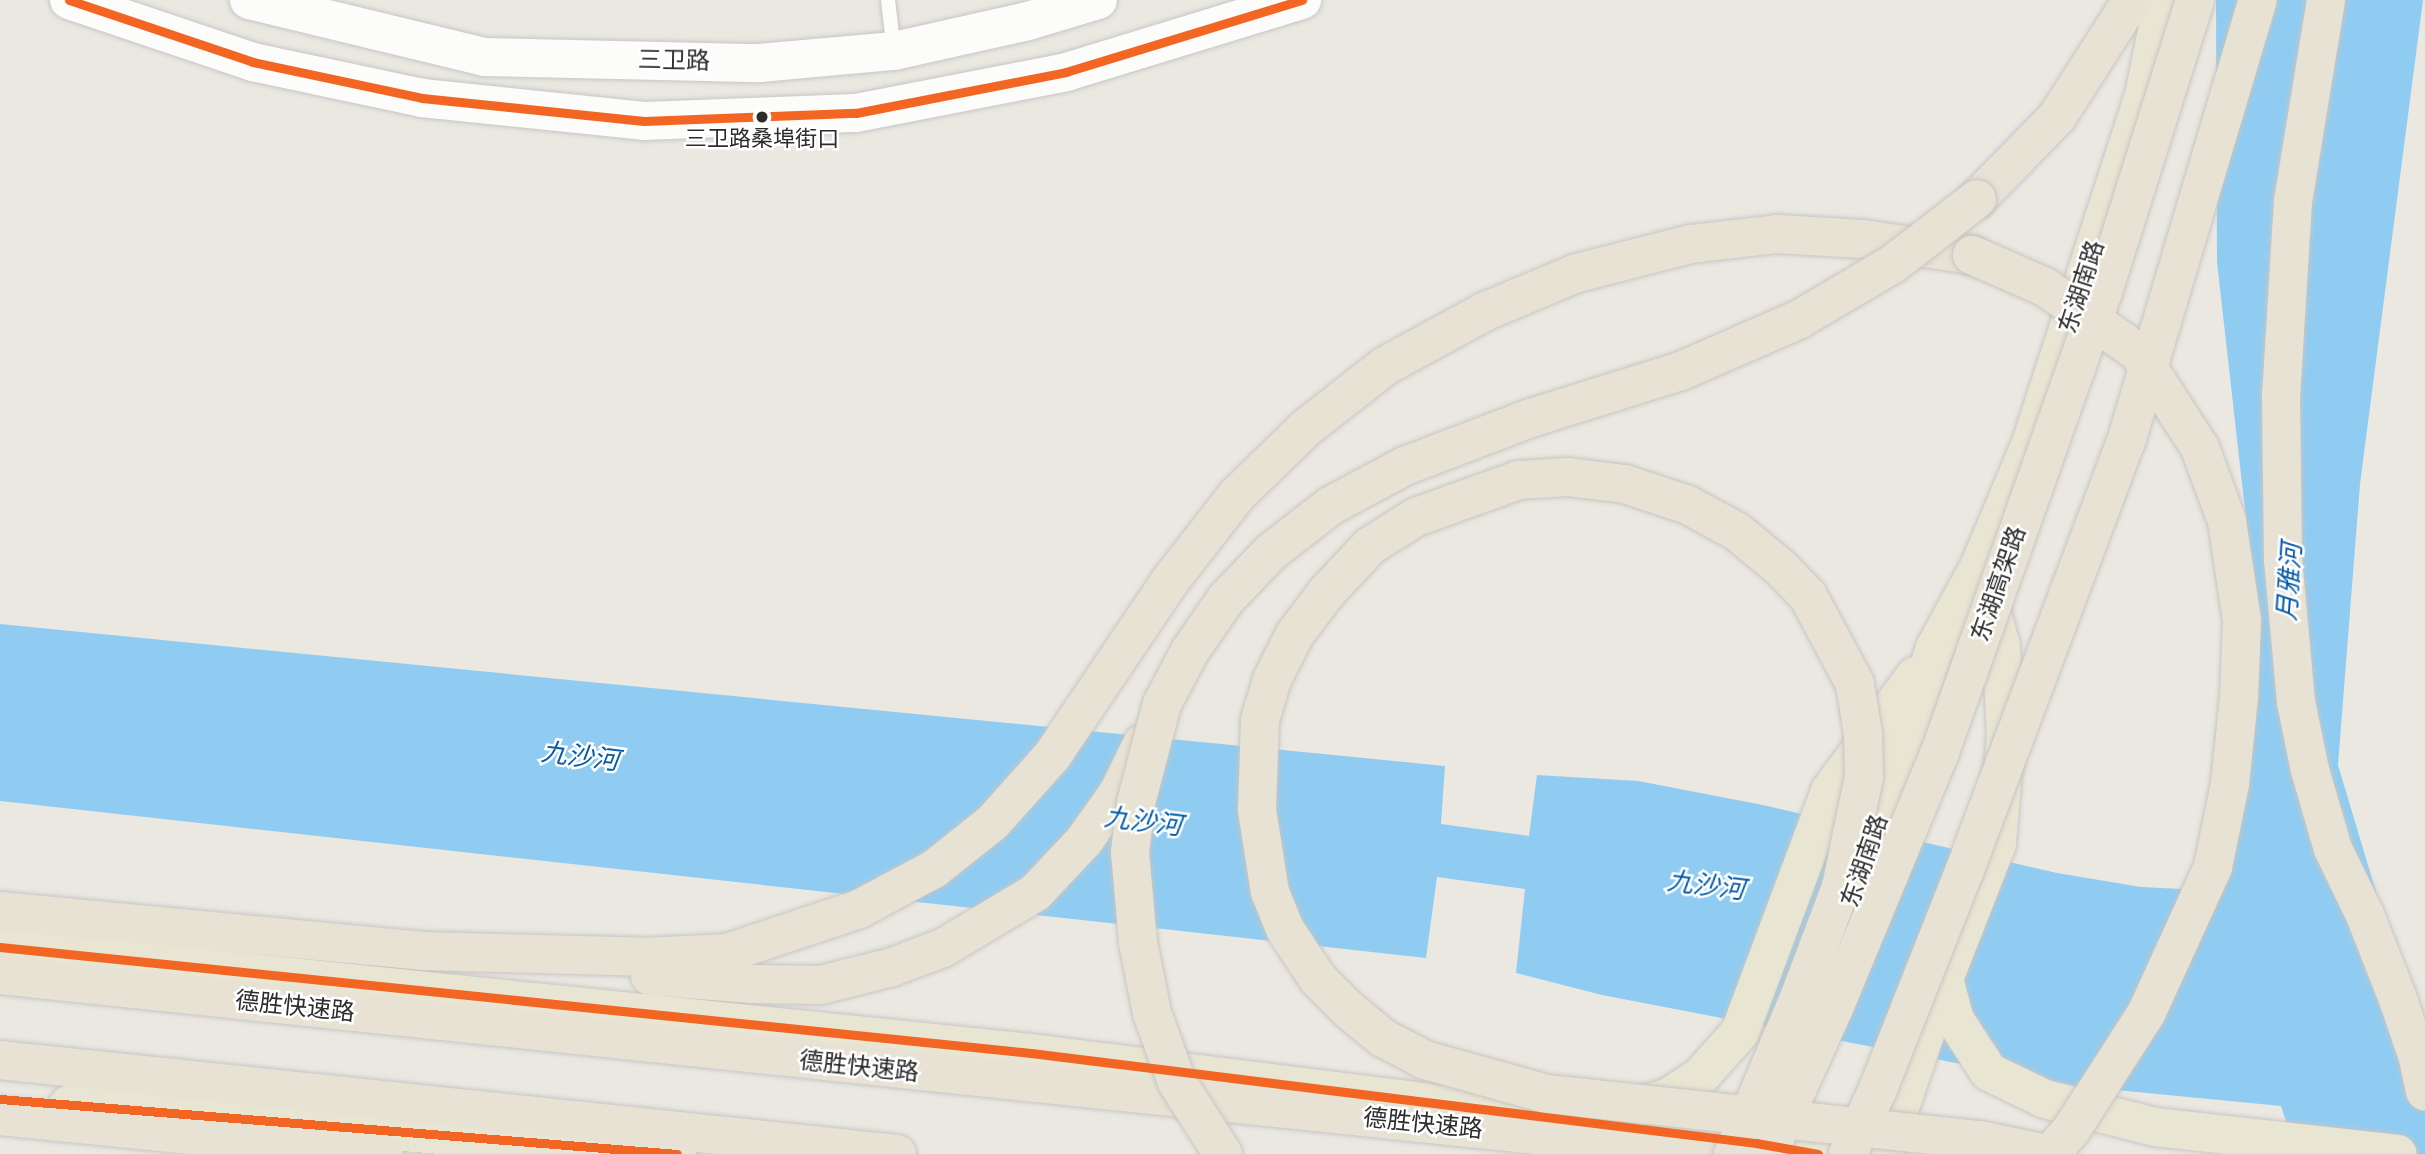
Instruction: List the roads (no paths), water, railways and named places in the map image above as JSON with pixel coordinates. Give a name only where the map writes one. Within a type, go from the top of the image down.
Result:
[{"type":"highway","points":[[0,911],[751,984],[821,985],[892,967],[943,948],[1035,893],[1084,841],[1118,793],[1190,651],[1226,599],[1271,552],[1331,506],[1405,466],[1494,432],[1681,371],[1798,320],[1893,264],[1977,199],[2057,117],[2132,0]]},
{"type":"highway","name":"东湖高架路","points":[[1751,1151],[1834,1008],[1939,755],[2103,292],[2195,0]]},
{"type":"highway","points":[[1848,1154],[1878,1089],[1964,872],[2126,442],[2258,0]]},
{"type":"highway","points":[[2326,0],[2293,201],[2281,395],[2283,559],[2296,702],[2310,770],[2333,849],[2365,915],[2398,999],[2418,1058],[2425,1091]]},
{"type":"highway","points":[[422,951],[645,957],[727,953],[859,909],[934,869],[993,822],[1052,756],[1170,581],[1237,495],[1306,428],[1385,366],[1486,311],[1577,273],[1703,243],[1777,234],[1863,239],[1972,255],[2045,287],[2138,352],[2200,448],[2227,521],[2242,620],[2240,684],[2230,784],[2213,867],[2147,1012],[2072,1129],[2048,1154],[1980,1140],[1750,1116],[1737,1114],[1656,1106],[1642,1104],[1561,1096],[1547,1094],[1425,1060],[1383,1038],[1349,1010],[1312,969],[1285,929],[1270,892],[1256,810],[1260,720],[1272,680],[1295,634],[1326,592],[1370,546],[1416,517],[1519,480],[1568,477],[1625,484],[1688,505],[1736,531],[1780,567],[1808,596],[1855,684],[1863,734],[1864,777],[1840,887],[1799,998],[1774,1058],[1753,1106],[1748,1118],[1743,1130],[1751,1151]]},
{"type":"highway","points":[[1162,704],[1136,803],[1130,852],[1138,943],[1152,1013],[1177,1082],[1223,1154]]},
{"type":"highway","points":[[2365,915],[2425,989]]},
{"type":"highway","name":"德胜快速路","points":[[0,975],[1718,1154]]},
{"type":"highway","points":[[0,1060],[897,1154]]},
{"type":"highway","points":[[0,1115],[384,1154]]},
{"type":"highway","points":[[265,1142],[316,1154]]},
{"type":"main road","points":[[69,0],[253,62],[422,98],[643,121],[856,113],[1066,72],[1302,0]]},
{"type":"main road","name":"三卫路","points":[[249,0],[485,57],[759,63],[894,51],[1028,21],[1098,0]]},
{"type":"main road","name":"东湖南路","points":[[1751,1151],[1795,1058],[1883,810],[1935,648],[1979,567],[2031,443],[2144,96],[2163,0]]},
{"type":"main road","points":[[1884,1154],[1944,979],[1997,844],[2006,733],[2001,646],[1979,567]]},
{"type":"main road","points":[[1587,1123],[1669,1097],[1701,1076],[1740,1032],[1830,791],[1935,648]]},
{"type":"main road","points":[[0,947],[1031,1053],[1587,1123],[1751,1151],[1818,1154]]},
{"type":"main road","points":[[1944,979],[1955,1020],[1989,1072],[2045,1099],[2155,1127],[2398,1154]]},
{"type":"main road","points":[[0,1099],[677,1154]]},
{"type":"lane","points":[[888,0],[894,51]]},
{"type":"water","points":[[2216,0],[2423,0],[2360,484],[2338,765],[2379,902],[2425,1025],[2425,1154],[2297,1154],[2281,1106],[2075,1086],[1602,995],[1516,973],[1525,889],[1437,877],[1426,958],[0,801],[0,624],[1445,766],[1441,824],[1529,836],[1537,775],[1638,781],[1763,805],[2057,873],[2141,887],[2202,890],[2259,634],[2217,262]]},
{"type":"place","name":"三卫路桑埠街口","points":[[762,117]]},
{"type":"water label","name":"月雅河","points":[[2290,582]]},
{"type":"water label","name":"九沙河","points":[[580,757]]},
{"type":"water label","name":"九沙河","points":[[1143,822]]},
{"type":"water label","name":"九沙河","points":[[1706,886]]}]
